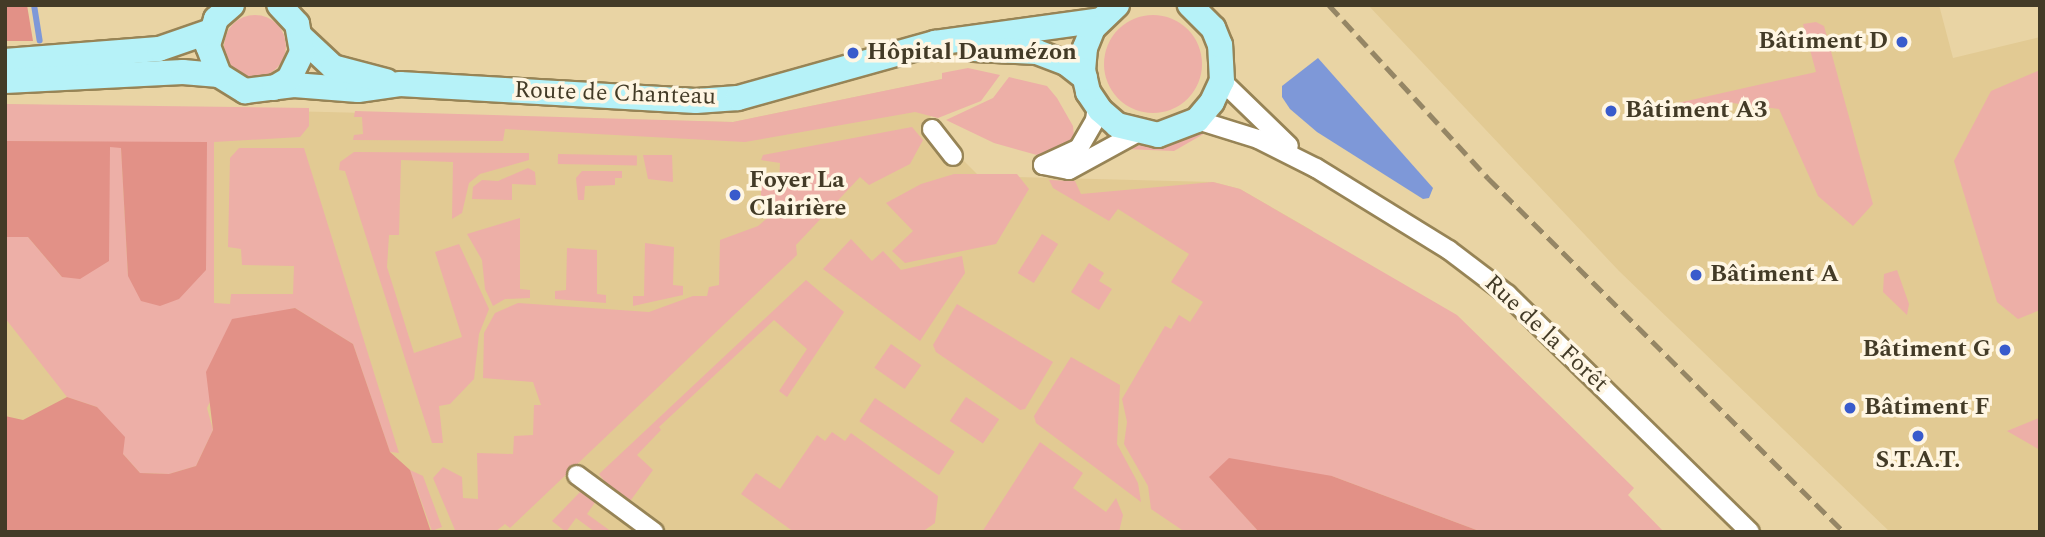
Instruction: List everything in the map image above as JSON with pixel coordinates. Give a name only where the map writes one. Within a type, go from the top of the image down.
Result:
[{"type":"main road","points":[[5,61],[159,49],[211,31],[231,5]]},
{"type":"main road","name":"Route de Chanteau","points":[[279,5],[297,24],[302,37],[333,67],[400,85]]},
{"type":"main road","points":[[1108,13],[1085,48],[1085,78],[1097,105],[1117,125],[1137,133],[1168,132],[1197,120],[1212,102],[1222,81],[1222,54],[1217,17],[1190,5]]},
{"type":"main road","name":"Route de Chanteau","points":[[5,81],[183,72],[219,75],[245,91],[294,85],[358,90],[400,85],[696,101],[738,98],[869,64],[935,43],[1108,13]]},
{"type":"main road","points":[[211,31],[211,61],[219,75]]},
{"type":"main road","points":[[273,88],[298,66],[302,37]]},
{"type":"main road","name":"Route de Chanteau","points":[[869,64],[1000,48],[1062,60],[1085,78]]},
{"type":"street","name":"Rue de la Forêt","points":[[1222,81],[1275,135],[1316,168]]},
{"type":"street","points":[[1097,105],[1095,120],[1079,148],[1043,165],[1069,170],[1137,133]]},
{"type":"street","name":"Rue de la Forêt","points":[[1197,120],[1258,139],[1316,168],[1397,214],[1507,294],[1750,532]]},
{"type":"street","points":[[932,128],[953,156]]},
{"type":"street","points":[[577,475],[654,532]]},
{"type":"shaded area","points":[[5,5],[27,5],[33,41],[5,41]]},
{"type":"shaded area","points":[[1368,5],[1939,5],[1953,58],[2040,37],[2040,532],[1890,532],[1619,271]]},
{"type":"shaded area","points":[[255,15],[277,24],[286,46],[277,68],[255,77],[233,68],[224,46],[233,24]]},
{"type":"shaded area","points":[[1153,15],[1172,19],[1188,29],[1198,45],[1202,64],[1198,83],[1188,99],[1172,109],[1153,113],[1134,109],[1118,99],[1108,83],[1104,64],[1108,45],[1118,29],[1134,19]]},
{"type":"shaded area","points":[[1816,22],[1824,26],[1873,204],[1853,226],[1818,196],[1779,109],[1732,103],[1673,113],[1669,105],[1816,72],[1803,24]]},
{"type":"shaded area","points":[[968,68],[1000,75],[981,101],[938,118],[915,112],[745,142],[505,129],[503,141],[353,140],[354,135],[363,134],[362,117],[354,117],[355,111],[733,122],[942,79],[942,73]]},
{"type":"shaded area","points":[[2040,70],[2040,310],[2018,319],[1997,302],[1954,161],[1991,91]]},
{"type":"shaded area","points":[[1009,77],[1047,86],[1057,98],[1073,126],[1074,137],[1066,147],[1037,155],[994,143],[946,120],[993,98]]},
{"type":"shaded area","points":[[943,79],[928,125],[979,176],[1213,182],[1240,189],[1313,231],[1161,423],[1259,532],[5,532],[5,104],[733,122]]},
{"type":"shaded area","points":[[5,104],[309,108],[309,126],[300,137],[214,142],[214,303],[230,304],[231,294],[293,294],[294,266],[242,265],[241,249],[228,247],[230,158],[239,148],[304,148],[399,453],[390,452],[353,344],[295,308],[248,319],[207,408],[213,430],[196,466],[169,474],[140,473],[123,454],[97,407],[67,397],[5,318],[5,237],[28,237],[62,277],[108,261],[109,147],[121,147],[128,276],[207,143],[5,141]]},
{"type":"shaded area","points":[[912,127],[923,140],[910,164],[869,185],[860,177],[796,245],[797,255],[510,528],[505,524],[495,532],[455,530],[433,478],[443,467],[462,477],[463,498],[478,499],[477,453],[513,454],[514,436],[533,435],[534,405],[541,405],[533,382],[483,378],[484,333],[495,313],[518,303],[649,312],[693,296],[707,296],[709,287],[719,285],[720,240],[758,226],[771,215],[761,204],[761,183],[779,185],[780,163],[761,160],[763,155]]},
{"type":"shaded area","points":[[1195,131],[1207,132],[1174,151],[1125,149]]},
{"type":"shaded area","points":[[5,141],[207,142],[206,270],[179,299],[160,306],[141,301],[128,276],[121,148],[110,147],[109,261],[80,279],[62,277],[28,237],[5,237]]},
{"type":"shaded area","points":[[354,152],[529,153],[529,160],[480,174],[469,183],[462,213],[452,219],[453,162],[401,160],[399,235],[389,235],[387,267],[414,353],[462,337],[435,252],[459,244],[489,309],[479,334],[474,379],[450,404],[439,406],[443,443],[432,443],[345,171],[339,170],[340,162]]},
{"type":"shaded area","points":[[558,154],[637,155],[637,165],[558,164]]},
{"type":"shaded area","points":[[643,155],[672,155],[673,182],[648,179]]},
{"type":"shaded area","points":[[528,168],[535,172],[536,185],[512,184],[512,200],[472,199],[473,187],[482,180],[498,181]]},
{"type":"shaded area","points":[[582,171],[622,171],[622,178],[615,178],[615,185],[585,186],[584,200],[578,200],[576,178]]},
{"type":"shaded area","points":[[954,174],[1017,174],[1029,189],[996,244],[905,263],[892,251],[913,231],[886,203],[921,184]]},
{"type":"shaded area","points":[[1049,180],[1075,181],[1081,194],[1213,182],[1240,189],[1457,315],[1634,488],[1628,495],[1664,532],[1482,532],[1332,476],[1210,477],[1259,532],[1185,532],[1151,509],[1148,486],[1124,444],[1127,422],[1122,399],[1165,326],[1171,329],[1179,315],[1190,322],[1203,302],[1171,282],[1189,254],[1118,209],[1109,221],[1053,188]]},
{"type":"shaded area","points":[[520,218],[520,289],[530,290],[530,298],[505,299],[493,306],[485,289],[482,260],[467,234]]},
{"type":"shaded area","points":[[1042,234],[1058,244],[1034,283],[1018,273]]},
{"type":"shaded area","points":[[851,239],[872,261],[883,251],[901,270],[962,256],[965,273],[920,341],[823,269]]},
{"type":"shaded area","points":[[645,243],[674,247],[673,285],[683,286],[683,295],[633,306],[633,296],[644,296]]},
{"type":"shaded area","points":[[567,248],[597,250],[597,294],[606,295],[606,303],[555,299],[555,291],[566,290]]},
{"type":"shaded area","points":[[1089,263],[1104,273],[1099,281],[1112,289],[1099,310],[1071,292]]},
{"type":"shaded area","points":[[1897,270],[1909,304],[1907,315],[1883,292],[1884,274]]},
{"type":"shaded area","points":[[806,280],[844,312],[787,397],[779,391],[807,349],[774,320],[659,427],[661,430],[637,455],[653,470],[628,504],[611,490],[599,474]]},
{"type":"shaded area","points":[[957,304],[1053,362],[1025,409],[1020,410],[936,352],[933,345]]},
{"type":"shaded area","points":[[295,308],[353,344],[390,452],[410,470],[431,532],[5,532],[5,416],[23,420],[67,397],[97,407],[125,437],[123,454],[140,473],[169,474],[196,466],[213,430],[206,372],[232,319]]},
{"type":"shaded area","points":[[891,344],[921,365],[905,389],[874,368]]},
{"type":"shaded area","points":[[1071,357],[1120,385],[1117,444],[1138,483],[1141,502],[1036,423],[1034,416]]},
{"type":"shaded area","points":[[966,397],[999,419],[983,443],[950,421]]},
{"type":"shaded area","points":[[875,398],[955,452],[939,475],[859,421]]},
{"type":"shaded area","points":[[2039,418],[2040,450],[2007,431]]},
{"type":"shaded area","points":[[832,432],[845,441],[851,433],[938,496],[935,523],[922,532],[794,532],[741,494],[756,473],[780,489],[817,435],[825,441]]},
{"type":"shaded area","points":[[1040,442],[1083,473],[1073,488],[1106,512],[1116,498],[1123,515],[1119,532],[982,532]]},
{"type":"shaded area","points":[[1229,458],[1332,476],[1482,532],[1259,532],[1209,477]]},
{"type":"shaded area","points":[[410,470],[423,476],[442,527],[432,531]]},
{"type":"shaded area","points":[[581,491],[596,501],[587,514],[612,532],[595,532],[576,518],[566,532],[552,521]]},
{"type":"water","points":[[1318,58],[1433,188],[1429,198],[1423,199],[1317,132],[1290,109],[1282,97],[1282,86]]},
{"type":"waterway","points":[[34,5],[40,41]]},
{"type":"railway","points":[[1329,5],[1488,178],[1844,532]]},
{"type":"place","name":"Bâtiment D","points":[[1902,42]]},
{"type":"place","name":"Hôpital Daumézon","points":[[853,53]]},
{"type":"place","name":"Bâtiment A3","points":[[1611,111]]},
{"type":"place","name":"Foyer La Clairière","points":[[735,195]]},
{"type":"place","name":"Bâtiment A","points":[[1696,275]]},
{"type":"place","name":"Bâtiment G","points":[[2005,350]]},
{"type":"place","name":"Bâtiment F","points":[[1850,408]]},
{"type":"place","name":"S.T.A.T.","points":[[1918,436]]}]
